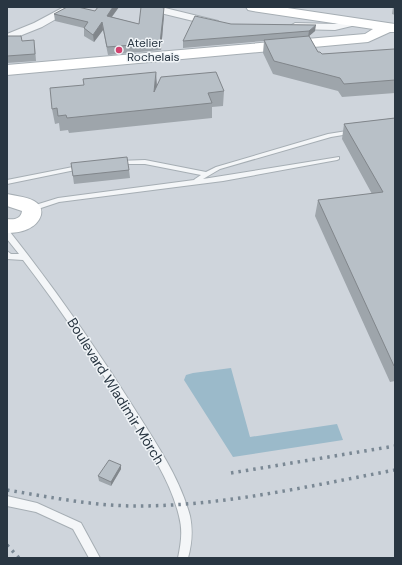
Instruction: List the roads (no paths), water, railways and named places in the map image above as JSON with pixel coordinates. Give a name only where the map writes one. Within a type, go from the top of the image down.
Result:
[{"type":"street","points":[[7,38],[38,25],[72,7]]},
{"type":"street","points":[[148,7],[225,25]]},
{"type":"street","points":[[253,7],[393,29]]},
{"type":"street","points":[[283,26],[344,22]]},
{"type":"street","points":[[321,42],[335,39],[344,34],[344,22]]},
{"type":"street","points":[[7,70],[368,38],[393,29]]},
{"type":"street","points":[[7,200],[28,206],[32,209]]},
{"type":"street","name":"Boulevard Wladimir Mörch","points":[[8,233],[16,226],[27,222],[32,215],[32,209]]},
{"type":"lane","points":[[192,183],[218,168],[299,143],[330,135],[359,131]]},
{"type":"lane","points":[[32,209],[58,200],[223,179],[337,158]]},
{"type":"lane","points":[[108,164],[145,162],[207,174]]},
{"type":"lane","points":[[7,182],[51,172],[94,166]]},
{"type":"lane","name":"Boulevard Wladimir Mörch","points":[[8,233],[42,278],[111,378],[162,461],[181,504],[188,532],[183,558]]},
{"type":"lane","points":[[7,254],[9,257],[26,257]]},
{"type":"lane","points":[[7,501],[37,508],[77,526],[95,558]]},
{"type":"water","points":[[231,368],[250,437],[337,424],[343,440],[233,457],[184,380],[186,375],[193,373]]},
{"type":"railway","points":[[231,473],[395,446]]},
{"type":"railway","points":[[7,490],[72,501],[121,506],[169,505],[234,499],[395,470]]},
{"type":"railway","points":[[7,545],[19,558]]},
{"type":"place","name":"Atelier Rochelais","points":[[119,50]]}]
